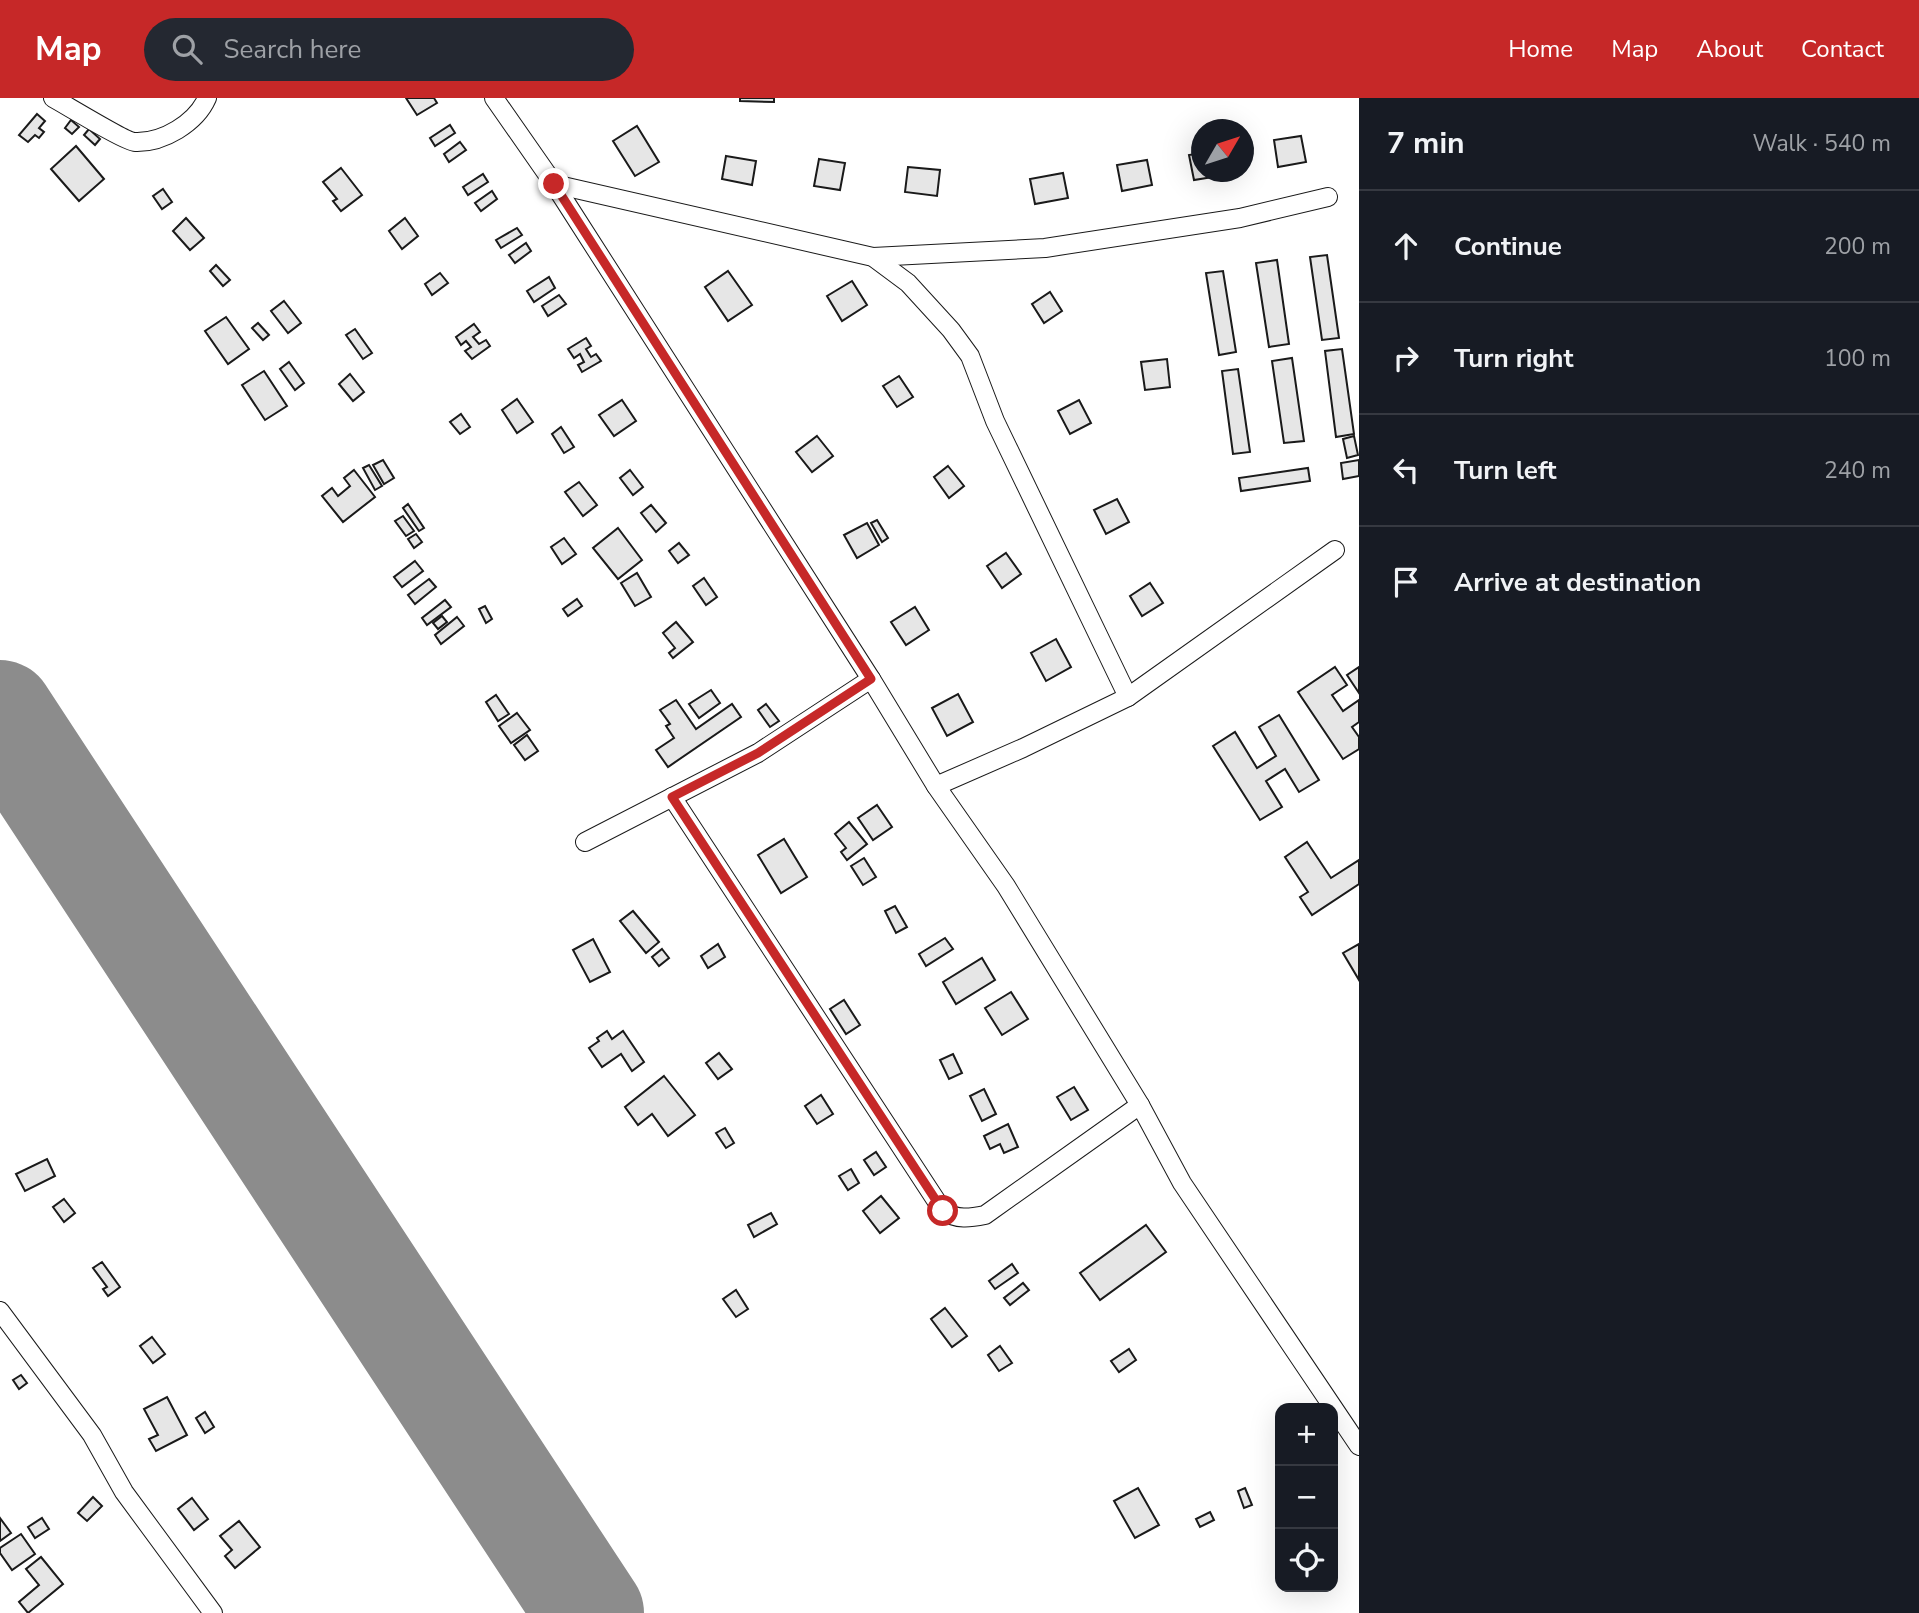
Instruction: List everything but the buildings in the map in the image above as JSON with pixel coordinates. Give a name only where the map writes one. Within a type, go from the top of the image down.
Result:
[{"type":"street","points":[[53,98],[133,143],[159,138],[182,127],[203,107],[207,98]]},
{"type":"street","points":[[494,98],[554,184],[871,679],[936,786],[1006,886],[1140,1105],[1182,1183],[1359,1446]]},
{"type":"street","points":[[554,184],[873,257],[1045,248],[1240,218],[1328,197]]},
{"type":"street","points":[[873,257],[908,283],[971,356],[995,421],[1128,697]]},
{"type":"street","points":[[936,786],[1023,748],[1128,697],[1335,550]]},
{"type":"street","points":[[585,842],[758,753],[871,679]]},
{"type":"street","points":[[672,797],[943,1211],[953,1217],[985,1215],[1140,1105]]},
{"type":"street","points":[[0,1311],[92,1435],[124,1492],[213,1613]]},
{"type":"runway","points":[[0,714],[590,1613]]},
{"type":"route","points":[[554,184],[871,679],[758,753],[672,797],[943,1211]]}]
